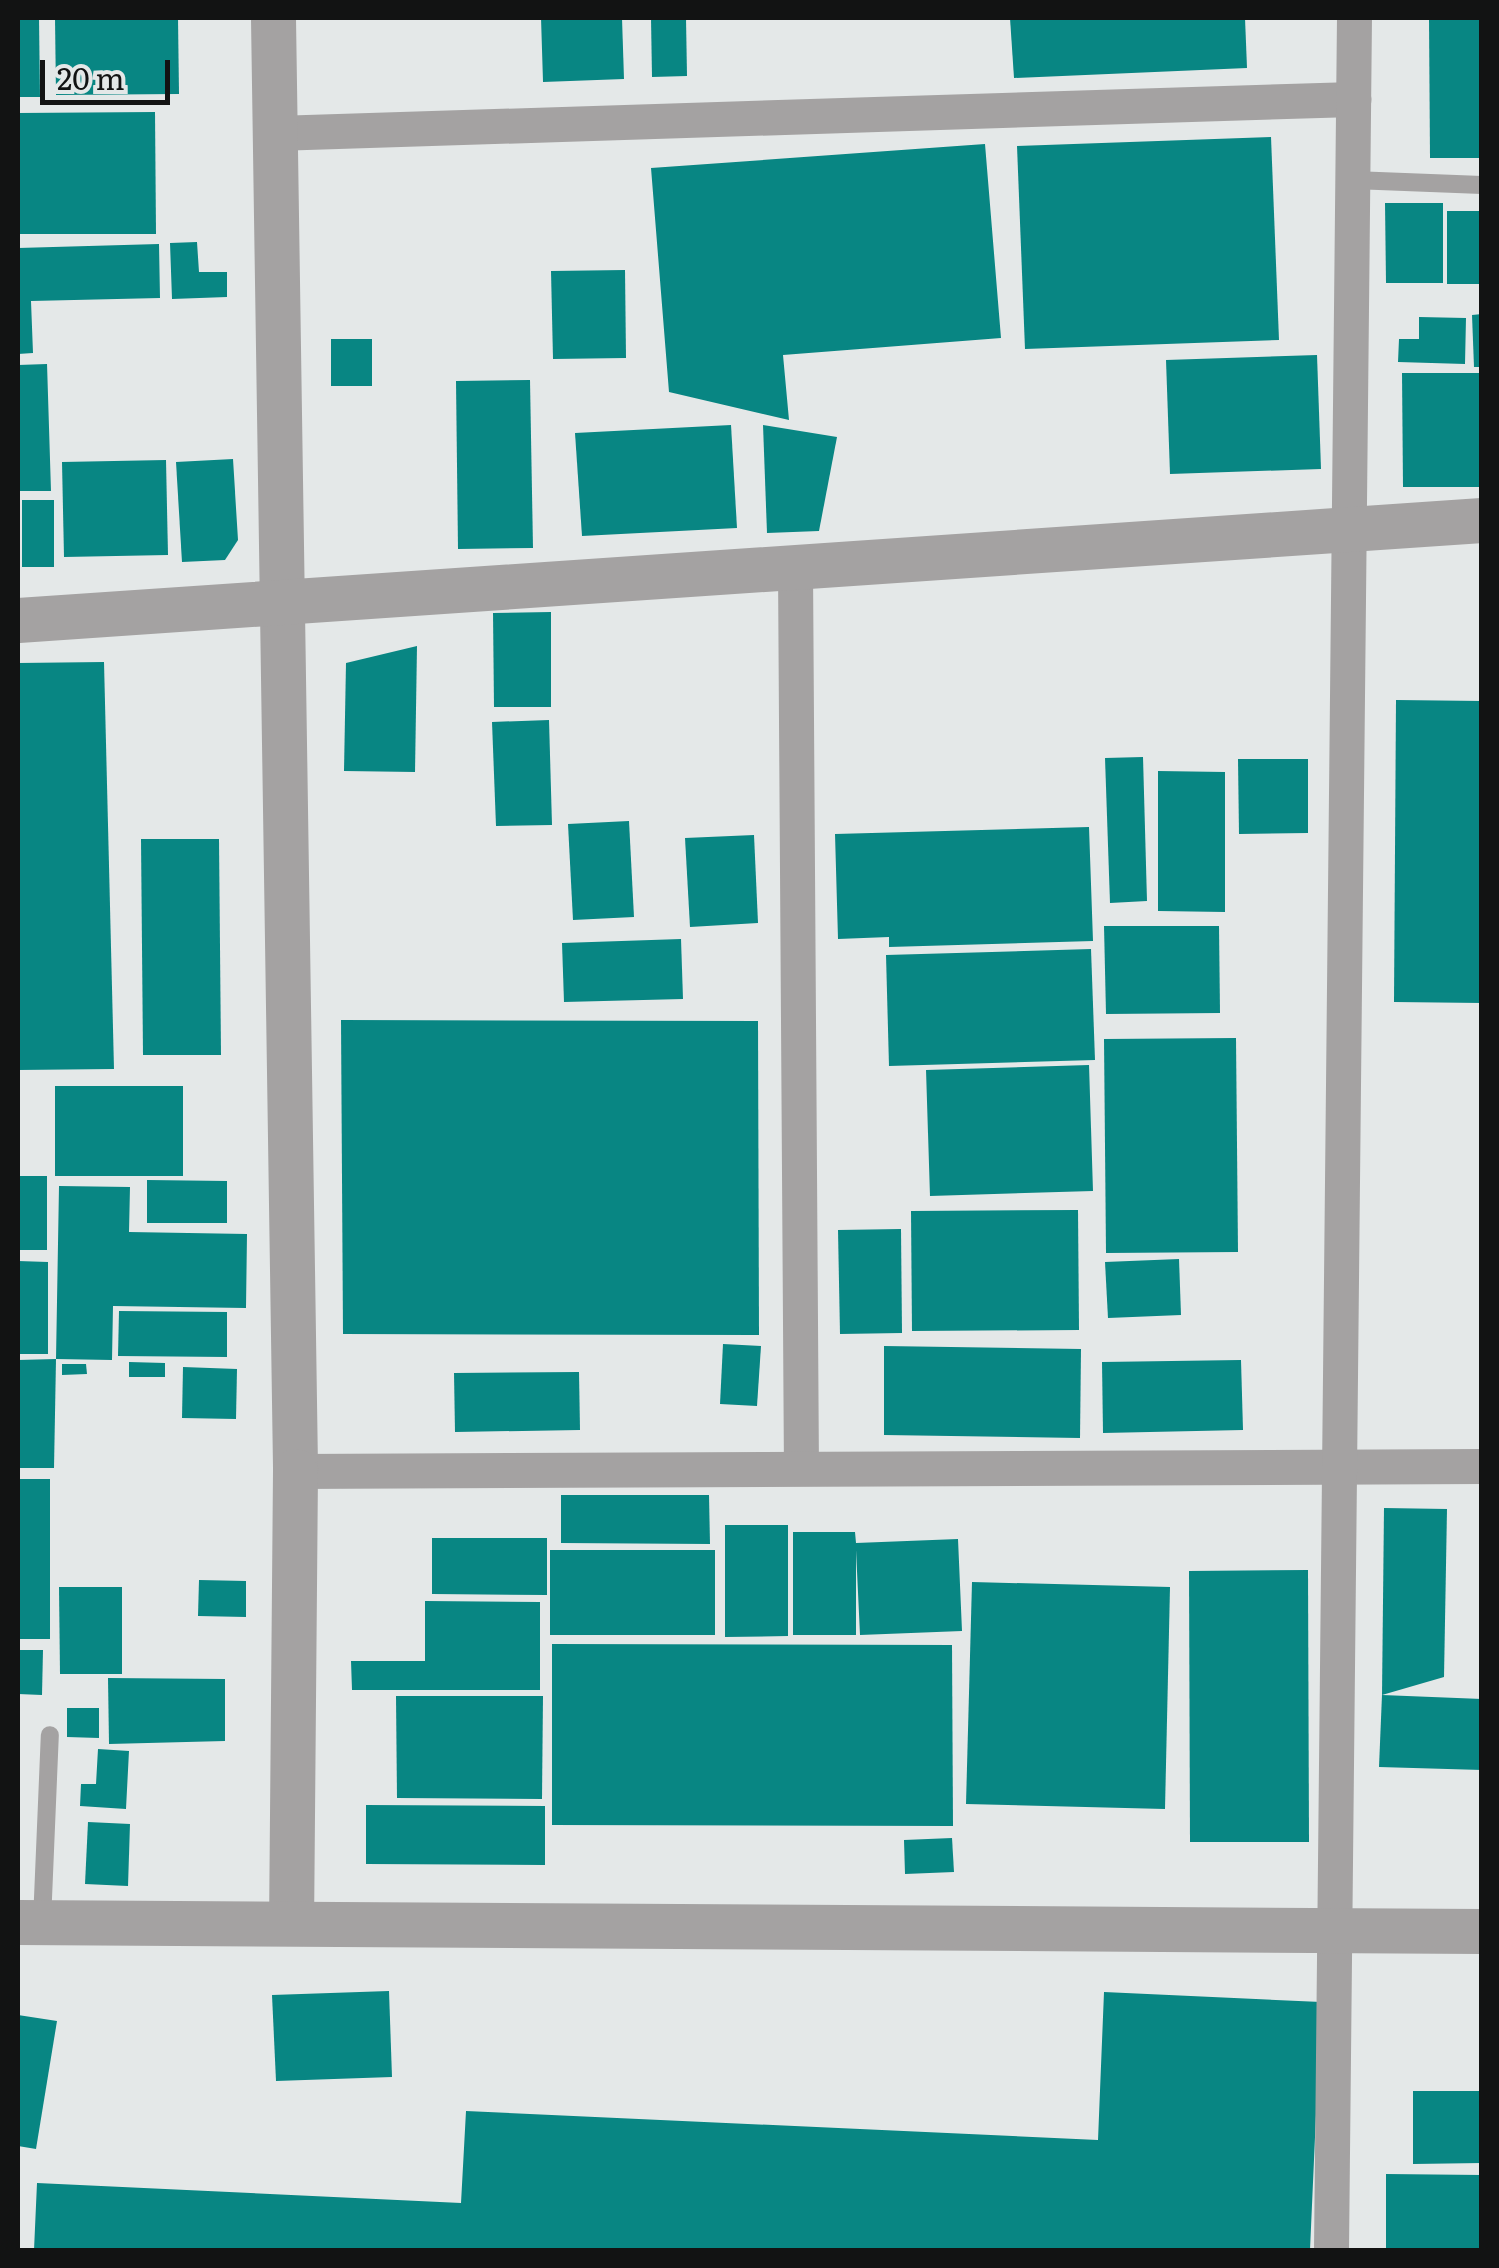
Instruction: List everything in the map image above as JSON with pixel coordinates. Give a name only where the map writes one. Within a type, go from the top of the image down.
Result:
[{"type":"street","points":[[272,18],[285,603],[294,1471],[291,1922]]},
{"type":"street","points":[[1331,2250],[1354,18]]},
{"type":"street","points":[[275,133],[1353,98]]},
{"type":"street","points":[[18,620],[1482,520]]},
{"type":"street","points":[[795,568],[801,1464]]},
{"type":"street","points":[[294,1471],[801,1464],[1482,1466]]},
{"type":"street","points":[[30,1922],[1482,1931]]},
{"type":"lane","points":[[1353,180],[1482,185]]},
{"type":"lane","points":[[30,1922],[50,1735]]},
{"type":"building","points":[[18,18],[39,18],[40,97],[18,97]]},
{"type":"building","points":[[55,18],[178,18],[179,94],[56,95]]},
{"type":"building","points":[[541,18],[622,18],[624,79],[543,82]]},
{"type":"building","points":[[651,18],[686,18],[687,76],[652,77]]},
{"type":"building","points":[[1010,18],[1245,18],[1247,68],[1014,78]]},
{"type":"building","points":[[1429,18],[1482,18],[1482,158],[1430,158]]},
{"type":"building","points":[[155,112],[156,234],[18,234],[18,113]]},
{"type":"building","points":[[1271,137],[1279,340],[1025,349],[1017,146]]},
{"type":"building","points":[[985,144],[1001,338],[783,355],[789,420],[669,392],[651,168]]},
{"type":"building","points":[[1385,203],[1443,203],[1443,283],[1386,283]]},
{"type":"building","points":[[1447,211],[1480,211],[1480,284],[1447,284]]},
{"type":"building","points":[[197,242],[199,272],[227,272],[227,297],[172,299],[170,243]]},
{"type":"building","points":[[159,244],[160,298],[31,301],[33,353],[18,354],[18,248]]},
{"type":"building","points":[[625,270],[626,358],[553,359],[551,271]]},
{"type":"building","points":[[1482,314],[1482,367],[1474,367],[1472,315]]},
{"type":"building","points":[[1419,317],[1466,318],[1465,364],[1398,362],[1399,339],[1419,339]]},
{"type":"building","points":[[331,339],[372,339],[372,386],[331,386]]},
{"type":"building","points":[[1317,355],[1321,469],[1170,474],[1166,360]]},
{"type":"building","points":[[47,364],[51,491],[18,491],[18,365]]},
{"type":"building","points":[[1402,373],[1482,373],[1482,487],[1403,487]]},
{"type":"building","points":[[530,380],[533,548],[458,549],[456,381]]},
{"type":"building","points":[[731,425],[737,528],[582,536],[575,433]]},
{"type":"building","points":[[763,425],[837,437],[819,531],[767,533]]},
{"type":"building","points":[[233,459],[238,540],[225,560],[182,562],[176,462]]},
{"type":"building","points":[[166,460],[168,555],[64,557],[62,462]]},
{"type":"building","points":[[22,500],[54,500],[54,567],[22,567]]},
{"type":"building","points":[[551,612],[551,707],[494,707],[493,613]]},
{"type":"building","points":[[417,646],[415,772],[344,771],[346,663]]},
{"type":"building","points":[[104,662],[114,1069],[18,1070],[18,663]]},
{"type":"building","points":[[1396,700],[1482,701],[1482,1003],[1394,1002]]},
{"type":"building","points":[[549,720],[552,825],[496,826],[492,722]]},
{"type":"building","points":[[1143,757],[1147,901],[1110,903],[1105,758]]},
{"type":"building","points":[[1238,759],[1308,759],[1308,833],[1239,834]]},
{"type":"building","points":[[1158,771],[1225,772],[1225,912],[1158,911]]},
{"type":"building","points":[[629,821],[634,917],[573,920],[568,824]]},
{"type":"building","points":[[1089,827],[1093,941],[889,947],[889,937],[838,939],[835,834]]},
{"type":"building","points":[[754,835],[758,923],[690,927],[685,838]]},
{"type":"building","points":[[141,839],[219,839],[221,1055],[143,1055]]},
{"type":"building","points":[[1104,926],[1219,926],[1220,1013],[1106,1014]]},
{"type":"building","points":[[681,939],[683,999],[564,1002],[562,943]]},
{"type":"building","points":[[1091,949],[1095,1060],[889,1066],[886,955]]},
{"type":"building","points":[[341,1020],[758,1021],[759,1335],[343,1334]]},
{"type":"building","points":[[1236,1038],[1238,1252],[1106,1253],[1104,1039]]},
{"type":"building","points":[[1089,1065],[1093,1191],[930,1196],[926,1070]]},
{"type":"building","points":[[55,1086],[183,1086],[183,1176],[55,1176]]},
{"type":"building","points":[[18,1176],[47,1176],[47,1250],[18,1250]]},
{"type":"building","points":[[147,1180],[227,1181],[227,1223],[147,1223]]},
{"type":"building","points":[[59,1186],[130,1187],[129,1232],[247,1234],[246,1308],[113,1306],[112,1360],[56,1359]]},
{"type":"building","points":[[1078,1210],[1079,1330],[912,1331],[911,1211]]},
{"type":"building","points":[[901,1229],[902,1333],[840,1334],[838,1230]]},
{"type":"building","points":[[1179,1259],[1181,1315],[1108,1318],[1105,1262]]},
{"type":"building","points":[[18,1261],[48,1262],[48,1354],[18,1354]]},
{"type":"building","points":[[119,1311],[227,1312],[227,1357],[118,1356]]},
{"type":"building","points":[[723,1344],[761,1346],[757,1406],[720,1404]]},
{"type":"building","points":[[884,1346],[1081,1349],[1080,1438],[884,1435]]},
{"type":"building","points":[[56,1359],[54,1468],[18,1468],[18,1360]]},
{"type":"building","points":[[1241,1360],[1243,1430],[1103,1433],[1102,1362]]},
{"type":"building","points":[[129,1362],[165,1363],[165,1377],[129,1377]]},
{"type":"building","points":[[62,1364],[86,1364],[87,1374],[62,1375]]},
{"type":"building","points":[[183,1367],[237,1369],[236,1419],[182,1418]]},
{"type":"building","points":[[579,1372],[580,1430],[455,1432],[454,1373]]},
{"type":"building","points":[[18,1479],[50,1479],[50,1639],[18,1639]]},
{"type":"building","points":[[561,1495],[709,1495],[710,1544],[561,1543]]},
{"type":"building","points":[[1384,1508],[1447,1509],[1444,1677],[1382,1695]]},
{"type":"building","points":[[725,1525],[788,1525],[788,1636],[725,1637]]},
{"type":"building","points":[[793,1532],[855,1532],[856,1543],[958,1539],[962,1631],[860,1635],[856,1550],[856,1635],[793,1635]]},
{"type":"building","points":[[432,1538],[547,1538],[547,1595],[432,1594]]},
{"type":"building","points":[[550,1550],[715,1550],[715,1635],[550,1635]]},
{"type":"building","points":[[1308,1570],[1309,1842],[1190,1842],[1189,1571]]},
{"type":"building","points":[[199,1580],[246,1581],[246,1617],[198,1616]]},
{"type":"building","points":[[972,1582],[1170,1587],[1165,1809],[966,1804]]},
{"type":"building","points":[[59,1587],[122,1587],[122,1674],[60,1674]]},
{"type":"building","points":[[425,1601],[540,1602],[540,1690],[352,1690],[351,1661],[425,1661]]},
{"type":"building","points":[[552,1644],[952,1645],[953,1826],[552,1825]]},
{"type":"building","points":[[18,1650],[43,1650],[42,1695],[18,1694]]},
{"type":"building","points":[[108,1678],[225,1679],[225,1741],[109,1744]]},
{"type":"building","points":[[1382,1695],[1482,1699],[1482,1770],[1379,1767]]},
{"type":"building","points":[[396,1696],[543,1696],[542,1799],[397,1798]]},
{"type":"building","points":[[67,1708],[99,1708],[99,1738],[67,1737]]},
{"type":"building","points":[[98,1749],[129,1751],[126,1809],[80,1806],[81,1784],[96,1784]]},
{"type":"building","points":[[366,1805],[545,1806],[545,1865],[366,1864]]},
{"type":"building","points":[[88,1822],[130,1824],[128,1886],[85,1884]]},
{"type":"building","points":[[952,1838],[954,1872],[905,1874],[904,1840]]},
{"type":"building","points":[[389,1991],[392,2077],[276,2081],[272,1995]]},
{"type":"building","points":[[1104,1992],[1321,2002],[1310,2250],[34,2250],[37,2183],[461,2203],[466,2111],[1098,2140]]},
{"type":"building","points":[[18,2015],[57,2021],[36,2149],[18,2146]]},
{"type":"building","points":[[1413,2091],[1482,2091],[1482,2163],[1413,2164]]},
{"type":"building","points":[[1386,2174],[1482,2175],[1482,2250],[1386,2250]]}]
